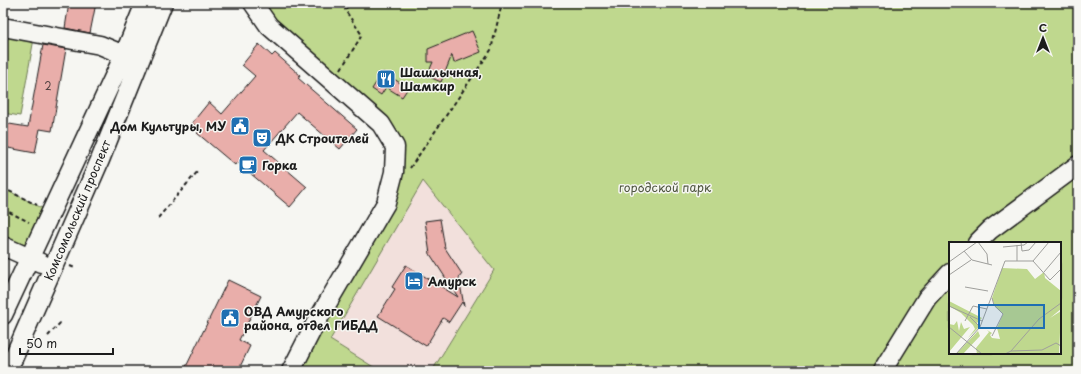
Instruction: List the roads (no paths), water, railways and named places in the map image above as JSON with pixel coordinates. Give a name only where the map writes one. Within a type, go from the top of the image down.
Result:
[{"type":"street","name":"Комсомольский проспект","points":[[3,315],[124,56],[145,3]]},
{"type":"street","name":"Комсомольский проспект","points":[[6,360],[53,268],[100,160],[163,3]]},
{"type":"street","points":[[253,3],[269,26],[381,124],[394,147],[394,172],[386,203],[314,326],[290,371]]},
{"type":"street","points":[[3,27],[100,44],[124,56]]},
{"type":"street","points":[[978,242],[990,230],[1078,166]]},
{"type":"street","points":[[3,246],[53,268]]},
{"type":"street","points":[[882,371],[927,298],[949,274]]},
{"type":"place","name":"Шашлычная, Шамкир","points":[[386,79]]},
{"type":"place","name":"Дом Культуры, МУ","points":[[240,126]]},
{"type":"place","name":"ДК Строителей","points":[[262,138]]},
{"type":"place","name":"Горка","points":[[248,165]]},
{"type":"place","name":"Амурск","points":[[414,281]]},
{"type":"place","name":"ОВД Амурского района, отдел ГИБДД","points":[[230,318]]},
{"type":"park label","name":"городской парк","points":[[665,187]]}]
